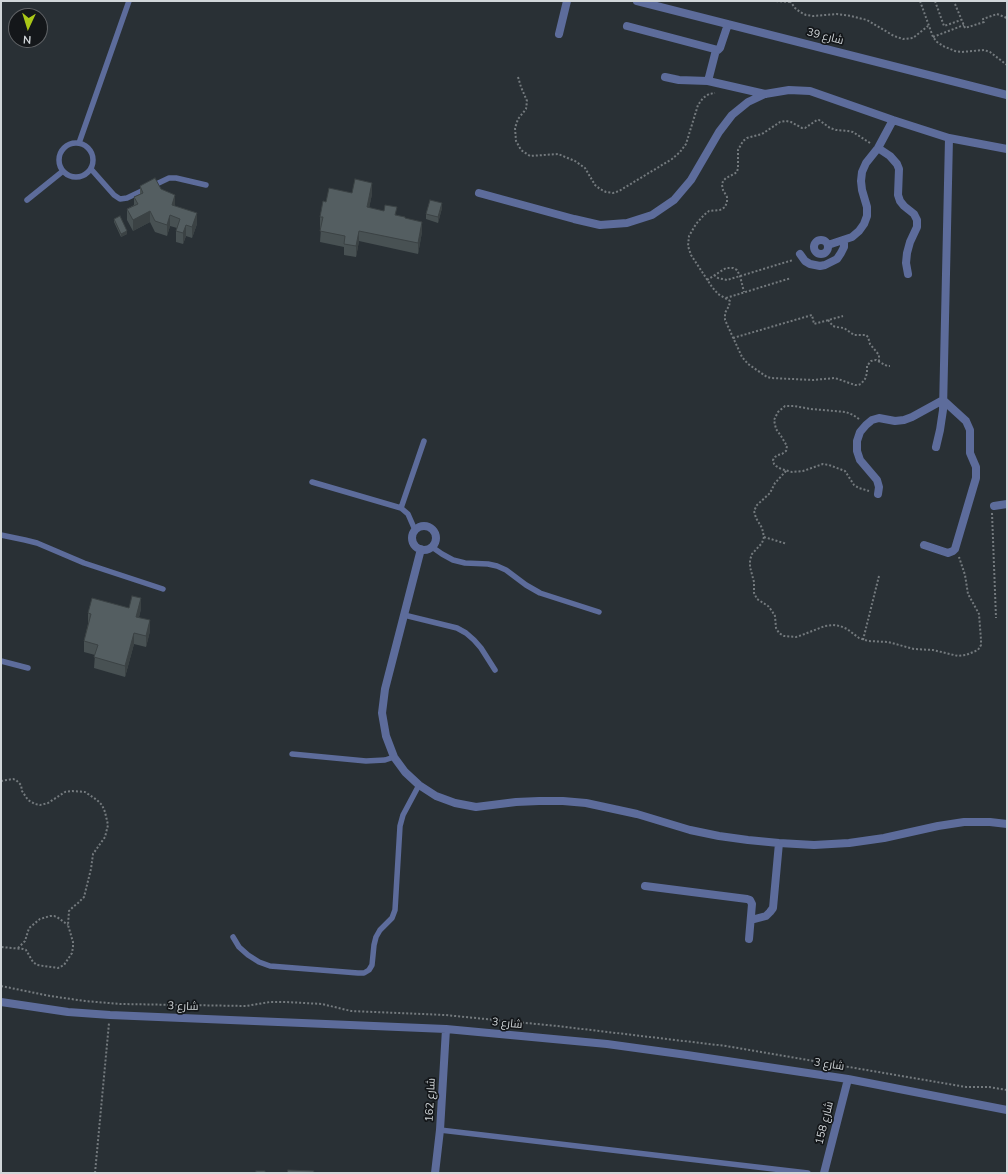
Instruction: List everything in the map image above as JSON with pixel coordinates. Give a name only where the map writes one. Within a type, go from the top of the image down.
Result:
[{"type":"street","points":[[559,34],[567,1]]},
{"type":"street","name":"شارع 39","points":[[637,1],[1007,95]]},
{"type":"street","points":[[708,81],[716,50],[720,49],[728,24]]},
{"type":"street","points":[[627,26],[716,50]]},
{"type":"street","points":[[665,77],[679,80],[708,81],[765,94]]},
{"type":"street","points":[[479,193],[600,225],[627,223],[652,215],[674,200],[691,180],[719,132],[732,115],[748,102],[765,94],[789,90],[810,91],[949,138],[1007,149]]},
{"type":"street","points":[[844,240],[844,247],[837,259],[820,266],[810,264],[800,256],[814,250],[814,244],[819,239],[825,240],[828,245],[844,240],[852,237],[864,224],[867,216],[867,207],[862,190],[862,172],[866,163],[878,148],[893,120]]},
{"type":"street","points":[[936,447],[941,425],[943,400],[949,138]]},
{"type":"street","points":[[878,148],[890,156],[897,164],[899,174],[898,195],[900,201],[914,214],[917,220],[917,227],[907,253],[906,263],[908,274]]},
{"type":"street","points":[[878,494],[879,487],[877,480],[860,460],[857,451],[857,441],[860,432],[872,420],[879,418],[895,421],[908,418],[943,400]]},
{"type":"street","points":[[924,545],[948,553],[953,551],[956,546],[977,473],[970,452],[970,434],[968,425],[963,418],[943,400]]},
{"type":"street","points":[[994,506],[1007,504]]},
{"type":"street","points":[[422,526],[433,529],[436,540],[432,547],[429,549],[421,549],[414,544],[413,533],[415,530],[422,526]]},
{"type":"street","points":[[421,549],[385,689],[382,712],[386,736],[394,757],[419,785],[436,796],[455,803],[476,807],[516,802],[540,801],[586,803],[637,814],[690,830],[719,836],[748,840],[814,845],[849,843],[884,838],[964,822],[990,822],[1007,824]]},
{"type":"street","points":[[751,920],[766,916],[772,908],[780,843]]},
{"type":"street","points":[[645,886],[748,898],[752,904],[748,939]]},
{"type":"street","name":"شارع 3","points":[[1,1002],[68,1012],[110,1015],[446,1029],[607,1044],[848,1079],[1007,1110]]},
{"type":"street","name":"شارع 162","points":[[435,1173],[440,1130],[446,1029]]},
{"type":"street","name":"شارع 158","points":[[824,1173],[848,1079]]},
{"type":"lane","points":[[79,143],[129,1]]},
{"type":"lane","points":[[79,143],[84,145],[91,151],[93,160],[91,169],[84,175],[75,177],[66,174],[59,163],[60,153],[70,144],[79,143]]},
{"type":"lane","points":[[91,169],[114,195],[120,199],[127,198],[169,178],[176,178],[206,185]]},
{"type":"lane","points":[[27,200],[63,171]]},
{"type":"lane","points":[[401,508],[424,441]]},
{"type":"lane","points":[[312,482],[401,508],[408,514],[415,530]]},
{"type":"lane","points":[[1,535],[37,543],[84,563],[163,589]]},
{"type":"lane","points":[[432,547],[453,560],[465,563],[497,566],[506,570],[526,585],[540,593],[599,612]]},
{"type":"lane","points":[[404,615],[457,628],[466,633],[478,644],[495,670]]},
{"type":"lane","points":[[1,661],[28,668]]},
{"type":"lane","points":[[292,754],[366,761],[385,760],[394,757]]},
{"type":"lane","points":[[232,937],[239,947],[248,955],[259,962],[270,966],[358,973],[364,973],[369,970],[372,966],[376,937],[380,930],[392,918],[395,910],[400,826],[403,814],[419,785]]},
{"type":"lane","points":[[440,1130],[808,1173]]},
{"type":"path","points":[[776,1],[790,2],[795,8],[806,15],[813,16],[838,14],[867,20],[894,36],[903,39],[913,38],[928,26]]},
{"type":"path","points":[[920,1],[928,26],[937,42],[955,51],[966,52],[984,50],[990,52],[1007,65]]},
{"type":"path","points":[[935,1],[944,26],[961,20]]},
{"type":"path","points":[[955,4],[965,28],[984,22],[983,19],[998,14],[1007,18]]},
{"type":"path","points":[[933,37],[964,25]]},
{"type":"path","points":[[518,77],[527,101],[526,109],[518,119],[515,128],[516,141],[521,150],[530,156],[558,154],[576,161],[585,168],[595,185],[606,192],[613,193],[619,191],[672,159],[680,152],[686,144],[698,105],[703,98],[716,92]]},
{"type":"path","points":[[878,148],[853,132],[836,130],[817,120],[805,128],[791,122],[780,122],[762,134],[752,136],[743,141],[738,150],[737,172],[723,181],[722,185],[727,197],[727,202],[720,210],[712,210],[706,213],[696,224],[689,236],[688,246],[689,250],[715,291],[730,301],[725,313],[725,320],[739,353],[744,361],[767,377],[801,378],[813,380],[835,378],[858,385],[866,379],[867,366],[872,361],[876,360],[890,366]]},
{"type":"path","points":[[714,275],[718,278],[727,280],[800,256]]},
{"type":"path","points":[[707,280],[730,267],[737,270],[744,292]]},
{"type":"path","points":[[726,298],[792,278]]},
{"type":"path","points":[[733,338],[812,315],[814,324],[843,316]]},
{"type":"path","points":[[828,320],[833,326],[844,328],[854,335],[866,335],[870,344],[879,355],[879,362]]},
{"type":"path","points":[[866,425],[853,415],[846,412],[785,406],[778,412],[774,420],[776,429],[787,446],[786,451],[775,457],[773,460],[776,466],[792,472],[803,471],[823,464],[829,465],[845,471],[854,485],[878,494]]},
{"type":"path","points":[[786,471],[775,483],[770,493],[757,505],[754,511],[762,528],[764,537],[762,543],[752,554],[750,560],[750,567],[754,582],[754,593],[757,599],[768,606],[772,611],[775,616],[776,628],[779,633],[784,636],[796,637],[825,626],[833,625],[848,629],[863,640],[888,642],[914,650],[933,650],[958,656],[966,655],[978,650],[981,645],[979,614],[968,594],[965,575],[956,546]]},
{"type":"path","points":[[994,506],[992,519],[996,618]]},
{"type":"path","points":[[764,537],[787,544]]},
{"type":"path","points":[[863,640],[880,576]]},
{"type":"path","points":[[1,781],[16,780],[21,785],[24,795],[28,800],[35,804],[44,804],[65,792],[85,792],[97,800],[105,812],[108,825],[105,837],[93,854],[91,869],[82,900],[69,911],[68,925],[73,942],[73,948],[72,953],[61,967],[54,968],[37,965],[33,962],[26,950],[1,947]]},
{"type":"path","points":[[17,948],[25,941],[29,928],[40,919],[54,916],[68,925]]},
{"type":"path","points":[[95,1173],[110,1015]]},
{"type":"building","points":[[155,178],[161,189],[175,195],[172,205],[197,213],[192,227],[186,225],[183,233],[176,231],[180,219],[170,215],[167,225],[155,221],[150,211],[133,220],[127,209],[138,204],[134,197],[143,193],[140,186]]},
{"type":"building","points":[[355,179],[372,183],[367,207],[384,211],[385,205],[397,207],[395,215],[422,222],[418,243],[359,231],[356,246],[344,244],[345,236],[320,231],[323,217],[320,217],[323,201],[326,202],[329,188],[352,193]]},
{"type":"building","points":[[430,200],[442,203],[438,217],[426,214]]},
{"type":"building","points":[[120,216],[127,231],[121,234],[114,219]]},
{"type":"building","points":[[132,596],[141,598],[136,617],[150,620],[146,636],[134,633],[125,666],[94,657],[98,645],[84,641],[91,614],[88,613],[92,598],[129,608]]},
{"type":"building","points":[[288,1170],[314,1171],[313,1173],[287,1173]]},
{"type":"building","points":[[256,1171],[265,1171],[265,1173],[256,1173]]}]
